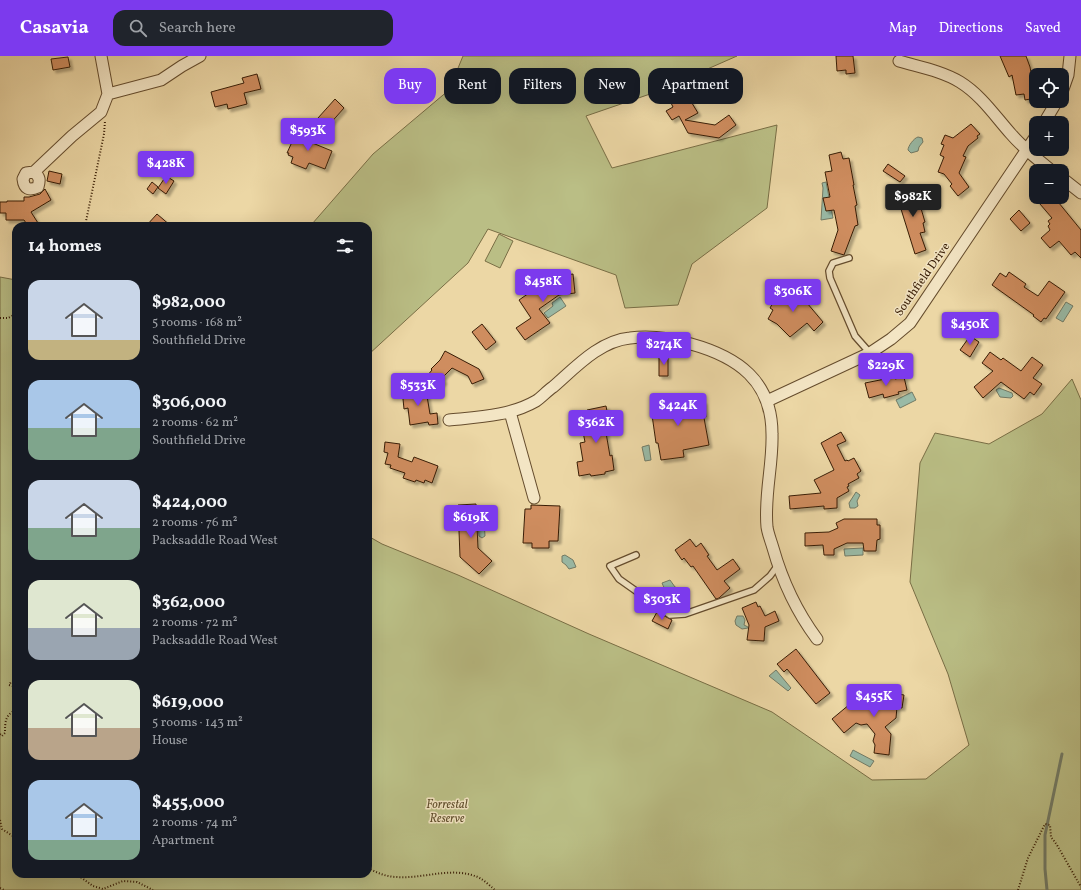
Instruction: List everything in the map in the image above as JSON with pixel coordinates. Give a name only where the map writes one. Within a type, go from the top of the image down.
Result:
[{"type":"street","points":[[34,172],[100,112],[108,94],[101,56]]},
{"type":"street","points":[[108,94],[161,80],[200,56]]},
{"type":"street","points":[[1069,68],[1070,56]]},
{"type":"street","points":[[899,61],[946,75],[971,90],[986,105],[1012,136],[1044,164]]},
{"type":"street","name":"Southfield Drive","points":[[767,401],[870,353],[891,339],[910,323],[1029,147]]},
{"type":"street","points":[[1069,184],[1081,193]]},
{"type":"street","points":[[449,420],[480,418],[522,408],[538,400],[600,348],[621,339],[647,336],[666,338],[686,342],[725,356],[745,369],[758,384],[767,401],[772,434],[772,452],[767,485],[766,515],[768,529],[778,565],[806,625],[817,639]]},
{"type":"street","points":[[510,412],[534,498]]},
{"type":"lane","points":[[849,258],[833,263],[829,271],[830,278],[855,336],[870,353]]},
{"type":"lane","points":[[636,555],[610,566],[619,579],[670,615],[685,614],[754,590],[770,576],[778,565]]},
{"type":"path","points":[[86,222],[104,134],[106,114]]},
{"type":"path","points":[[0,318],[8,318],[12,316]]},
{"type":"path","points":[[0,734],[2,736],[5,733],[6,717],[12,713]]},
{"type":"path","points":[[0,820],[2,829],[12,835]]},
{"type":"path","points":[[1018,890],[1028,858],[1045,824],[1050,825],[1051,837],[1081,888]]},
{"type":"path","points":[[372,870],[381,874],[398,877],[420,876],[435,873],[463,873],[476,876],[495,890]]},
{"type":"path","points":[[82,878],[93,886],[103,888],[123,881],[137,882],[153,890]]},
{"type":"path","points":[[0,888],[4,890]]},
{"type":"green space","points":[[463,56],[737,56],[710,68],[648,68],[648,95],[640,97],[640,68],[584,68],[584,104],[621,104],[586,116],[612,168],[777,125],[767,208],[692,264],[678,305],[625,308],[616,275],[488,229],[468,263],[372,351],[372,222],[314,222],[373,154],[432,104],[436,104],[436,101],[444,94],[444,104],[501,104],[501,68],[458,68]]},
{"type":"green space","points":[[499,234],[513,241],[500,268],[485,261]]},
{"type":"green space","name":"Forrestal Reserve","points":[[0,277],[12,279],[12,878],[372,878],[372,538],[589,634],[772,712],[872,780],[926,779],[969,745],[948,674],[910,582],[920,463],[935,433],[989,444],[1042,414],[1072,379],[1081,400],[1081,890],[0,890]]},
{"type":"shaded area","points":[[918,137],[922,138],[923,142],[918,151],[911,153],[908,150],[909,146],[913,140]]},
{"type":"shaded area","points":[[826,182],[833,218],[821,220],[822,183]]},
{"type":"shaded area","points":[[560,297],[566,306],[548,318],[544,313],[553,306],[552,303]]},
{"type":"shaded area","points":[[1066,302],[1073,306],[1063,322],[1056,318]]},
{"type":"shaded area","points":[[999,388],[1012,393],[1013,396],[1011,398],[1000,397],[996,390]]},
{"type":"shaded area","points":[[912,392],[916,400],[900,408],[896,400]]},
{"type":"shaded area","points":[[649,445],[651,460],[645,461],[642,447]]},
{"type":"shaded area","points":[[856,492],[860,495],[857,501],[858,506],[855,508],[850,508],[849,503]]},
{"type":"shaded area","points":[[478,521],[484,521],[485,536],[482,538],[479,536]]},
{"type":"shaded area","points":[[863,548],[863,555],[845,556],[844,549]]},
{"type":"shaded area","points":[[565,555],[573,560],[576,567],[569,569],[562,562],[562,556]]},
{"type":"shaded area","points":[[670,580],[675,587],[679,589],[677,597],[672,595],[664,588],[662,583]]},
{"type":"shaded area","points":[[737,616],[743,616],[745,620],[744,625],[748,628],[742,629],[736,625],[735,621]]},
{"type":"shaded area","points":[[776,670],[791,688],[788,691],[769,676]]},
{"type":"shaded area","points":[[853,750],[874,761],[870,767],[850,756]]},
{"type":"building","points":[[836,56],[853,56],[855,73],[846,74],[846,70],[837,71]]},
{"type":"building","points":[[1000,56],[1026,56],[1030,68],[1029,99],[1025,100],[1024,94],[1016,95],[1012,75],[1009,77]]},
{"type":"building","points":[[68,57],[70,67],[53,70],[51,59]]},
{"type":"building","points":[[257,74],[261,89],[244,93],[247,104],[228,109],[227,104],[215,107],[211,92],[244,83],[242,78]]},
{"type":"building","points":[[335,99],[344,108],[328,126],[318,118]]},
{"type":"building","points":[[672,104],[693,104],[698,113],[685,120],[715,125],[729,115],[736,125],[719,138],[688,133],[679,116],[672,120],[666,111],[673,107]]},
{"type":"building","points":[[971,124],[980,134],[977,136],[978,138],[968,146],[963,156],[966,157],[959,173],[969,187],[958,196],[950,186],[952,184],[944,174],[938,172],[944,157],[940,155],[944,145],[941,144],[945,135],[953,138]]},
{"type":"building","points":[[297,131],[312,137],[310,142],[332,151],[325,169],[309,163],[306,169],[291,163],[293,157],[287,153]]},
{"type":"building","points":[[841,152],[843,159],[849,158],[857,205],[855,206],[858,225],[855,226],[844,255],[831,251],[838,230],[834,210],[826,211],[823,198],[830,197],[825,172],[832,171],[829,155]]},
{"type":"building","points":[[888,164],[905,176],[900,182],[883,171]]},
{"type":"building","points":[[49,171],[62,174],[60,184],[47,181]]},
{"type":"building","points":[[166,176],[174,181],[166,194],[158,188]]},
{"type":"building","points":[[152,182],[158,187],[153,194],[147,189]]},
{"type":"building","points":[[912,187],[918,206],[920,205],[925,222],[923,223],[925,232],[920,233],[926,250],[915,254],[896,193]]},
{"type":"building","points":[[45,189],[51,200],[31,212],[37,222],[6,220],[6,213],[0,213],[0,202],[24,201],[24,197],[40,194]]},
{"type":"building","points":[[1040,204],[1060,204],[1081,230],[1081,258],[1075,252],[1071,255],[1059,241],[1050,248],[1041,238],[1050,230],[1048,226],[1050,224],[1048,221],[1052,218]]},
{"type":"building","points":[[1019,210],[1030,223],[1021,231],[1010,219]]},
{"type":"building","points":[[157,214],[166,222],[150,222]]},
{"type":"building","points":[[1009,272],[1026,284],[1024,287],[1038,296],[1049,281],[1065,292],[1046,319],[1044,318],[1041,322],[1033,316],[1034,315],[992,285],[1000,273],[1006,277]]},
{"type":"building","points":[[573,274],[575,293],[559,295],[539,309],[550,323],[525,340],[516,328],[531,318],[519,300],[552,277]]},
{"type":"building","points":[[788,287],[806,304],[807,303],[823,322],[814,331],[807,323],[790,337],[777,324],[768,319],[773,310],[770,308],[775,299]]},
{"type":"building","points":[[482,324],[496,342],[486,350],[472,332]]},
{"type":"building","points":[[970,336],[979,342],[970,357],[960,350]]},
{"type":"building","points":[[445,351],[479,369],[484,379],[472,384],[468,376],[452,368],[442,378],[444,381],[438,388],[427,376],[432,370],[431,369],[440,360]]},
{"type":"building","points":[[990,352],[1001,360],[1003,358],[1021,371],[1032,357],[1043,365],[1033,378],[1042,384],[1034,395],[1030,392],[1024,399],[1001,382],[983,398],[974,387],[993,371],[982,363]]},
{"type":"building","points":[[659,357],[668,357],[668,376],[659,376]]},
{"type":"building","points":[[895,377],[895,379],[904,377],[907,390],[884,398],[883,394],[869,398],[865,383]]},
{"type":"building","points":[[413,388],[413,392],[426,390],[430,414],[437,413],[438,424],[429,425],[428,422],[410,425],[408,408],[404,409],[402,389]]},
{"type":"building","points":[[674,396],[675,406],[704,401],[706,417],[704,418],[709,445],[683,450],[684,457],[661,460],[658,443],[656,443],[651,400]]},
{"type":"building","points":[[606,406],[610,426],[605,427],[614,470],[605,472],[605,474],[579,476],[577,462],[583,461],[580,443],[585,442],[581,422],[589,420],[587,410]]},
{"type":"building","points":[[841,432],[846,441],[837,445],[845,461],[854,458],[861,471],[857,474],[859,478],[848,484],[849,486],[847,487],[849,491],[837,498],[837,508],[824,509],[824,506],[790,509],[789,496],[821,493],[814,480],[834,470],[821,443]]},
{"type":"building","points":[[385,442],[400,444],[398,457],[412,462],[414,457],[438,466],[432,483],[425,480],[424,483],[416,480],[415,482],[403,478],[405,473],[390,468],[391,465],[385,464],[388,453],[384,452]]},
{"type":"building","points":[[476,504],[478,548],[492,561],[479,574],[460,557],[458,505]]},
{"type":"building","points":[[531,505],[560,506],[558,541],[549,541],[549,548],[532,548],[532,543],[523,543],[525,509],[531,509]]},
{"type":"building","points":[[844,519],[877,519],[877,525],[880,525],[880,539],[877,540],[876,551],[864,551],[863,543],[847,543],[834,549],[834,555],[824,555],[823,545],[805,546],[805,533],[829,532],[838,528],[836,523]]},
{"type":"building","points":[[690,539],[696,547],[701,543],[709,555],[707,556],[717,570],[733,559],[740,569],[724,581],[730,588],[719,598],[716,599],[693,566],[691,567],[684,558],[682,560],[675,550]]},
{"type":"building","points":[[756,602],[758,607],[760,606],[765,616],[775,611],[779,621],[765,627],[764,641],[747,640],[749,625],[742,608]]},
{"type":"building","points":[[657,612],[672,620],[668,629],[652,621]]},
{"type":"building","points":[[796,649],[830,693],[816,704],[787,669],[784,672],[777,664]]},
{"type":"building","points":[[884,687],[899,688],[898,694],[904,695],[902,708],[897,707],[896,718],[885,727],[891,734],[889,755],[874,753],[875,745],[873,741],[875,734],[867,724],[861,725],[856,723],[844,733],[832,719],[850,704],[873,708],[883,700]]},
{"type":"waterway","points":[[1047,890],[1045,869],[1045,835],[1062,754]]}]
